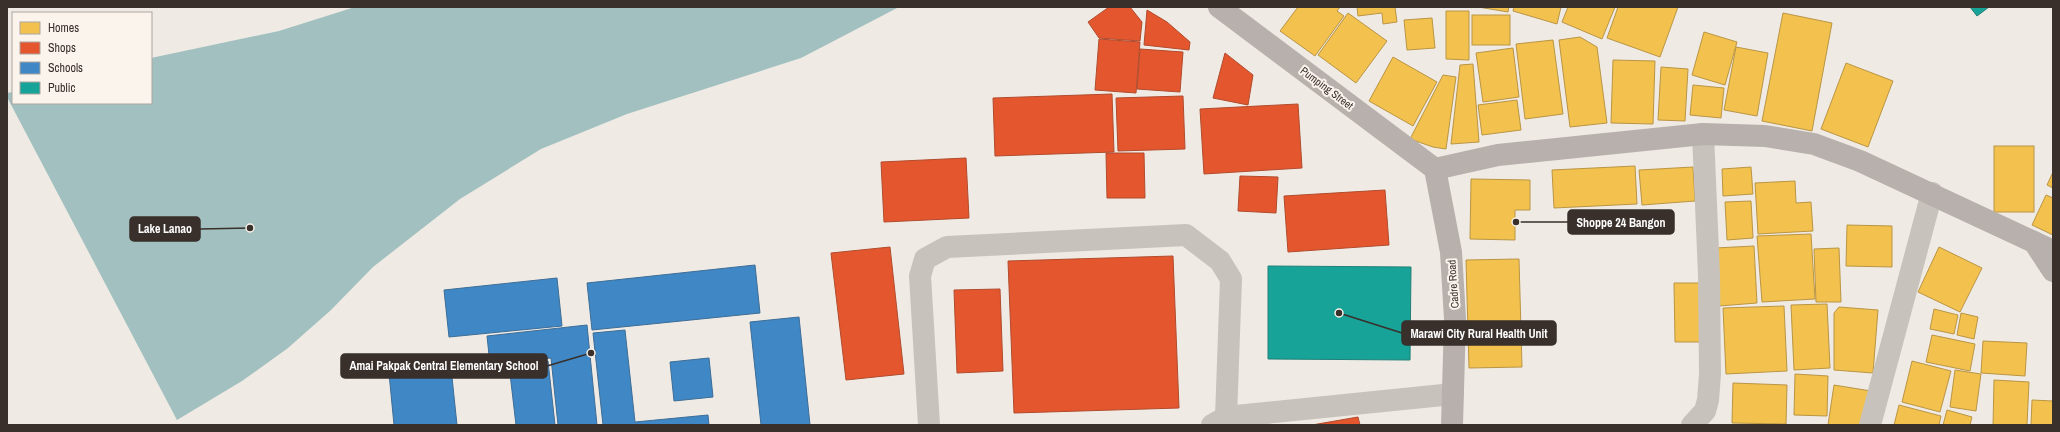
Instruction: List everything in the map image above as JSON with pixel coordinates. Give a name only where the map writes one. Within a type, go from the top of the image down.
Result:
[{"type":"main road","name":"Pumping Street","points":[[1219,7],[1435,169]]},
{"type":"main road","points":[[1435,169],[1498,155],[1703,134],[1765,136],[1814,144],[1860,161],[1932,193],[2053,251]]},
{"type":"main road","name":"Cadre Road","points":[[1435,169],[1451,252],[1455,319],[1452,425]]},
{"type":"main road","points":[[2034,242],[2053,271]]},
{"type":"street","points":[[1692,425],[1705,411],[1708,400],[1710,374],[1709,275],[1703,134]]},
{"type":"street","points":[[1870,425],[1932,193]]},
{"type":"street","points":[[929,425],[920,276],[925,259],[947,247],[1186,235],[1220,261],[1231,279],[1219,421],[1453,394]]},
{"type":"water","points":[[355,7],[899,7],[801,58],[627,114],[541,149],[460,199],[373,267],[331,310],[288,348],[242,381],[177,420],[7,97],[7,93],[12,92],[12,104],[152,104],[152,58],[279,31]]},
{"type":"building: Homes","points":[[1298,7],[1340,7],[1337,11],[1344,16],[1315,56],[1280,31]]},
{"type":"building: Homes","points":[[1357,7],[1395,7],[1397,22],[1383,24],[1382,13],[1358,16]]},
{"type":"building: Homes","points":[[1478,7],[1509,7],[1508,12]]},
{"type":"building: Homes","points":[[1514,7],[1561,7],[1557,24],[1513,11]]},
{"type":"building: Homes","points":[[1568,7],[1615,7],[1602,39],[1562,22]]},
{"type":"building: Homes","points":[[1618,7],[1678,7],[1660,57],[1607,38]]},
{"type":"building: Homes","points":[[1446,11],[1469,11],[1469,60],[1446,59]]},
{"type":"building: Homes","points":[[1348,13],[1387,41],[1356,83],[1318,55]]},
{"type":"building: Homes","points":[[1783,13],[1832,23],[1812,131],[1762,121]]},
{"type":"building: Homes","points":[[1472,15],[1510,15],[1510,45],[1472,45]]},
{"type":"building: Homes","points":[[1432,18],[1435,48],[1407,50],[1404,20]]},
{"type":"building: Homes","points":[[1704,32],[1737,42],[1725,85],[1692,75]]},
{"type":"building: Homes","points":[[1580,37],[1597,47],[1607,123],[1570,127],[1559,40]]},
{"type":"building: Homes","points":[[1553,40],[1563,114],[1525,119],[1516,44]]},
{"type":"building: Homes","points":[[1736,47],[1768,53],[1757,116],[1724,110]]},
{"type":"building: Homes","points":[[1513,48],[1519,97],[1483,102],[1476,53]]},
{"type":"building: Homes","points":[[1393,57],[1437,82],[1413,126],[1369,101]]},
{"type":"building: Homes","points":[[1613,60],[1655,61],[1653,124],[1611,123]]},
{"type":"building: Homes","points":[[1846,63],[1893,81],[1868,147],[1821,129]]},
{"type":"building: Homes","points":[[1473,64],[1479,142],[1451,144],[1460,65]]},
{"type":"building: Homes","points":[[1661,67],[1688,69],[1685,121],[1658,120]]},
{"type":"building: Homes","points":[[1443,75],[1456,77],[1446,149],[1433,147],[1410,139]]},
{"type":"building: Homes","points":[[1693,85],[1724,88],[1721,118],[1690,115]]},
{"type":"building: Homes","points":[[1517,100],[1521,130],[1482,135],[1478,105]]},
{"type":"building: Homes","points":[[1994,146],[2034,146],[2034,212],[1994,212]]},
{"type":"building: Homes","points":[[1635,166],[1637,204],[1554,208],[1552,170]]},
{"type":"building: Homes","points":[[1693,167],[1695,201],[1642,205],[1639,170]]},
{"type":"building: Homes","points":[[1751,167],[1753,194],[1723,196],[1722,169]]},
{"type":"building: Homes","points":[[2053,172],[2053,188],[2047,185]]},
{"type":"building: Homes","points":[[1471,179],[1530,180],[1530,210],[1515,210],[1515,240],[1470,239]]},
{"type":"building: Homes","points":[[1795,181],[1796,203],[1811,202],[1813,231],[1758,234],[1755,183]]},
{"type":"building: Homes","points":[[2046,195],[2053,198],[2053,235],[2032,225]]},
{"type":"building: Homes","points":[[1751,201],[1753,238],[1727,240],[1725,202]]},
{"type":"building: Homes","points":[[1847,225],[1892,226],[1892,267],[1846,266]]},
{"type":"building: Homes","points":[[1811,234],[1815,299],[1762,302],[1757,236]]},
{"type":"building: Homes","points":[[1754,246],[1757,303],[1719,306],[1715,248]]},
{"type":"building: Homes","points":[[1939,247],[1982,268],[1960,312],[1918,292]]},
{"type":"building: Homes","points":[[1839,248],[1841,302],[1816,302],[1814,249]]},
{"type":"building: Homes","points":[[1519,259],[1522,367],[1469,368],[1466,260]]},
{"type":"building: Homes","points":[[1674,283],[1702,283],[1703,342],[1675,342]]},
{"type":"building: Homes","points":[[1827,304],[1830,368],[1794,370],[1791,305]]},
{"type":"building: Homes","points":[[1784,306],[1787,371],[1726,374],[1723,308]]},
{"type":"building: Homes","points":[[1839,307],[1878,310],[1873,373],[1834,370],[1834,313]]},
{"type":"building: Homes","points":[[1934,309],[1958,315],[1954,334],[1930,329]]},
{"type":"building: Homes","points":[[1961,313],[1978,317],[1974,339],[1957,335]]},
{"type":"building: Homes","points":[[1932,335],[1975,344],[1970,371],[1926,362]]},
{"type":"building: Homes","points":[[1983,341],[2027,343],[2025,376],[1981,373]]},
{"type":"building: Homes","points":[[1912,361],[1951,371],[1940,412],[1902,402]]},
{"type":"building: Homes","points":[[1955,370],[1981,374],[1976,411],[1950,407]]},
{"type":"building: Homes","points":[[1795,374],[1828,376],[1827,416],[1794,415]]},
{"type":"building: Homes","points":[[1994,380],[2029,382],[2027,425],[1993,425]]},
{"type":"building: Homes","points":[[1733,383],[1787,385],[1786,424],[1732,423]]},
{"type":"building: Homes","points":[[1834,385],[1871,391],[1866,425],[1828,425]]},
{"type":"building: Homes","points":[[2032,400],[2053,401],[2053,425],[2031,425]]},
{"type":"building: Homes","points":[[1899,405],[1941,416],[1939,425],[1894,425]]},
{"type":"building: Homes","points":[[1947,410],[1972,417],[1970,425],[1943,425]]},
{"type":"building: Shops","points":[[1109,7],[1130,7],[1142,22],[1140,41],[1099,38],[1088,22]]},
{"type":"building: Shops","points":[[1147,10],[1167,22],[1190,42],[1189,50],[1144,45]]},
{"type":"building: Shops","points":[[1099,39],[1140,42],[1136,93],[1095,90]]},
{"type":"building: Shops","points":[[1140,49],[1183,52],[1180,92],[1137,89]]},
{"type":"building: Shops","points":[[1225,53],[1253,75],[1248,105],[1213,98]]},
{"type":"building: Shops","points":[[1112,94],[1114,152],[995,156],[993,98]]},
{"type":"building: Shops","points":[[1183,96],[1185,149],[1118,151],[1116,98]]},
{"type":"building: Shops","points":[[1298,104],[1302,168],[1204,174],[1200,109]]},
{"type":"building: Shops","points":[[1106,153],[1144,153],[1145,198],[1107,198]]},
{"type":"building: Shops","points":[[966,158],[969,218],[884,222],[881,162]]},
{"type":"building: Shops","points":[[1240,176],[1278,177],[1276,213],[1238,211]]},
{"type":"building: Shops","points":[[1385,190],[1389,245],[1288,252],[1284,196]]},
{"type":"building: Shops","points":[[890,247],[904,374],[846,380],[831,253]]},
{"type":"building: Shops","points":[[1173,256],[1179,408],[1014,413],[1008,261]]},
{"type":"building: Shops","points":[[1000,289],[1003,371],[957,373],[954,290]]},
{"type":"building: Shops","points":[[1358,417],[1360,425],[1312,425]]},
{"type":"building: Schools","points":[[755,265],[760,313],[592,330],[587,283]]},
{"type":"building: Schools","points":[[557,278],[562,326],[449,337],[444,290]]},
{"type":"building: Schools","points":[[799,317],[810,425],[761,425],[750,322]]},
{"type":"building: Schools","points":[[587,325],[597,425],[558,425],[551,358],[490,364],[487,336]]},
{"type":"building: Schools","points":[[625,330],[635,422],[708,415],[709,425],[603,425],[593,333]]},
{"type":"building: Schools","points":[[450,358],[457,425],[394,425],[388,363]]},
{"type":"building: Schools","points":[[709,358],[713,397],[674,401],[670,362]]},
{"type":"building: Schools","points":[[548,361],[555,425],[516,425],[509,365]]},
{"type":"building: Public","points":[[1970,7],[1989,7],[1977,16]]},
{"type":"building: Public","points":[[1268,266],[1411,267],[1410,360],[1268,359]]},
{"type":"place","name":"Shoppe 24 Bangon","points":[[1516,222]]},
{"type":"place","name":"Lake Lanao","points":[[250,228]]},
{"type":"place","name":"Marawi City Rural Health Unit","points":[[1339,313]]},
{"type":"place","name":"Amai Pakpak Central Elementary School","points":[[591,353]]}]
